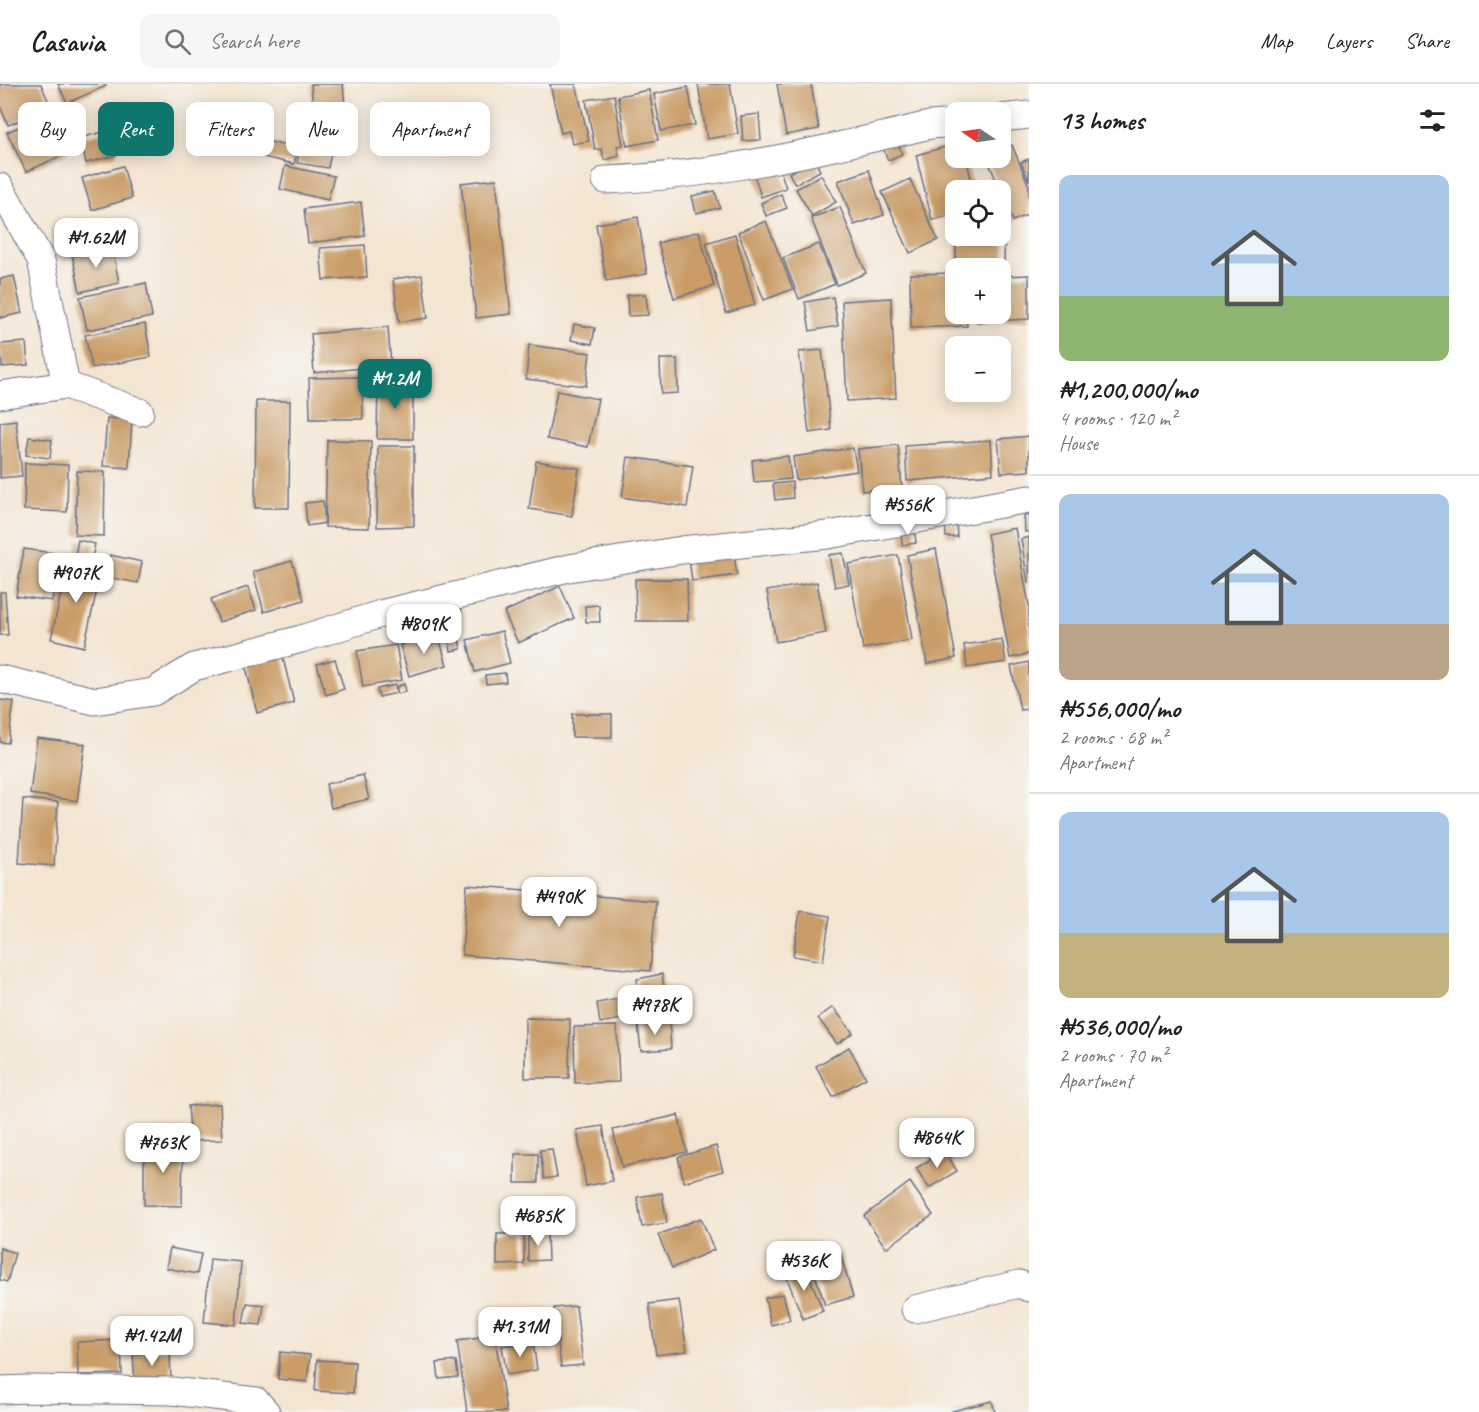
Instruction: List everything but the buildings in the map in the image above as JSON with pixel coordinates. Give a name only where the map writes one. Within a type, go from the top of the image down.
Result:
[{"type":"street","points":[[1011,117],[1029,115]]},
{"type":"street","points":[[606,180],[655,179],[766,163],[930,125],[945,124]]},
{"type":"street","points":[[0,186],[41,260],[66,385]]},
{"type":"street","points":[[0,395],[66,385],[140,412]]},
{"type":"street","points":[[0,679],[95,701],[153,692],[194,667],[301,639],[384,613],[569,568],[682,550],[828,535],[1029,499]]},
{"type":"street","points":[[915,1309],[1019,1284],[1029,1288]]},
{"type":"street","points":[[0,1390],[172,1391],[256,1401],[266,1412]]}]
